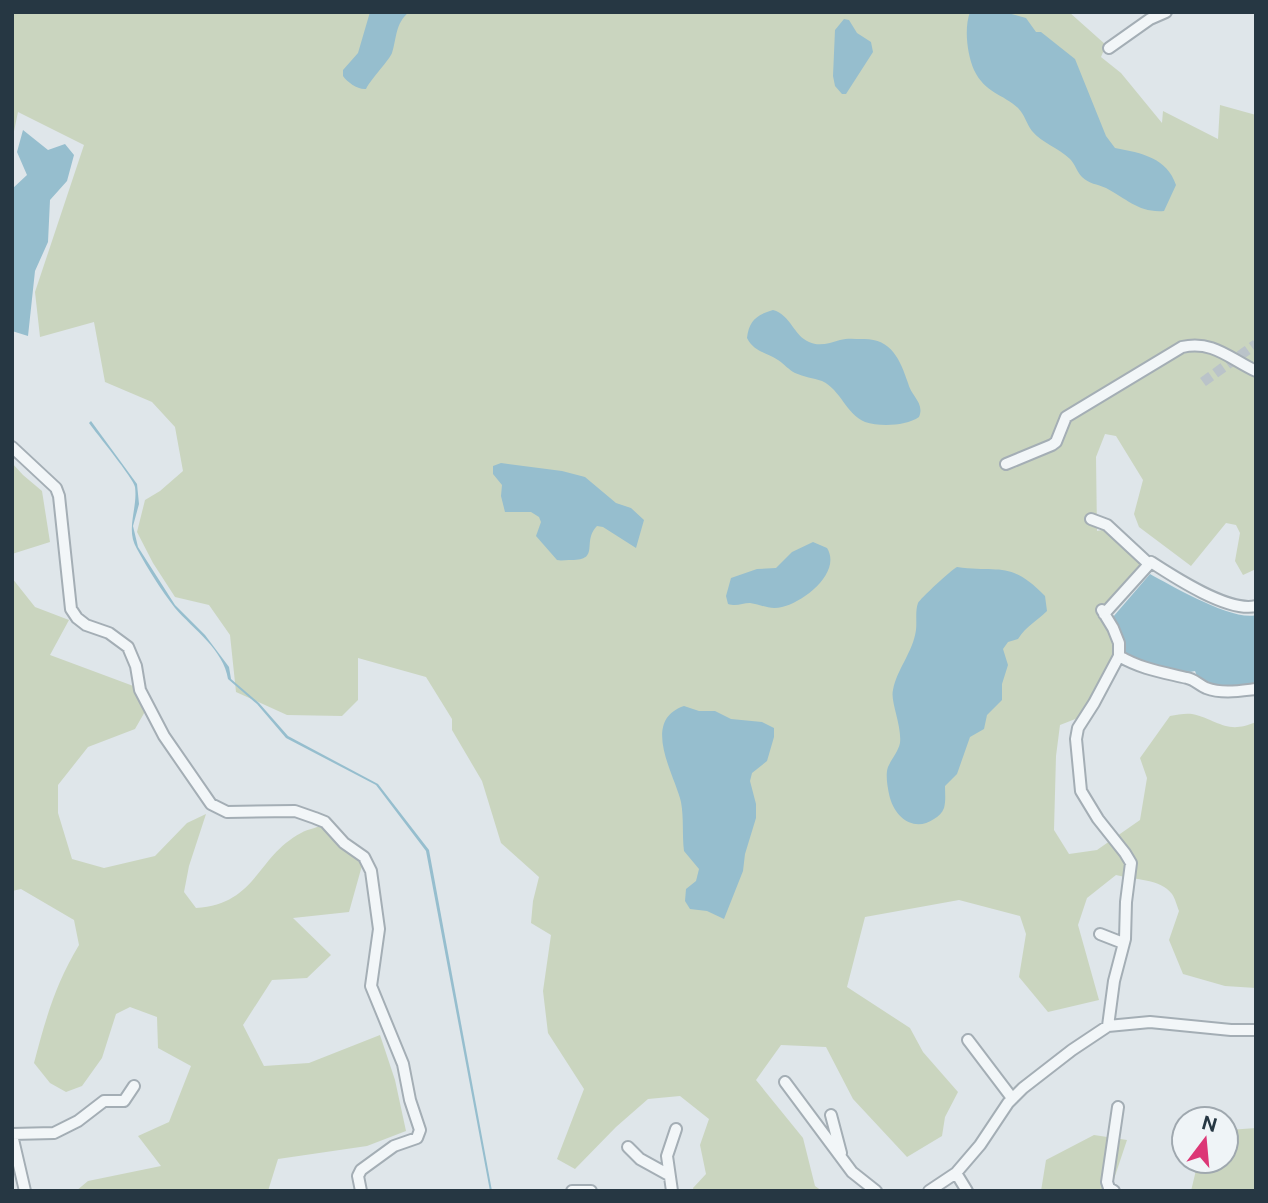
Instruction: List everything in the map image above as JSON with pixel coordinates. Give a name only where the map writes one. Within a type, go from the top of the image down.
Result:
[{"type":"street","points":[[1109,48],[1157,13]]},
{"type":"street","points":[[1006,464],[1052,445],[1056,442],[1066,416],[1182,347],[1194,344],[1209,345],[1256,371]]},
{"type":"street","points":[[12,447],[56,488],[60,496],[71,609],[86,625],[109,633],[128,647],[136,666],[140,690],[164,736],[210,802],[227,812],[295,811],[326,822],[344,843],[359,853],[366,862],[370,871],[379,929],[371,986],[403,1064],[410,1100],[420,1130],[417,1138],[394,1146],[361,1170],[358,1175],[361,1191]]},
{"type":"street","points":[[1091,519],[1107,525],[1149,564]]},
{"type":"street","points":[[1108,1026],[1114,981],[1124,943],[1131,863],[1098,819],[1082,791],[1076,739],[1077,728],[1119,656],[1119,643],[1103,612],[1151,562],[1191,588],[1241,607],[1256,606]]},
{"type":"street","points":[[1119,656],[1134,665],[1173,677],[1190,679],[1207,688],[1227,692],[1256,689]]},
{"type":"street","points":[[1100,934],[1124,943]]},
{"type":"street","points":[[929,1191],[956,1173],[980,1145],[1012,1098],[1072,1050],[1108,1026],[1150,1022],[1256,1030]]},
{"type":"street","points":[[968,1040],[1012,1098]]},
{"type":"street","points":[[785,1082],[852,1172],[872,1190]]},
{"type":"street","points":[[25,1191],[12,1134],[54,1133],[78,1121],[104,1101],[124,1101],[134,1086]]},
{"type":"street","points":[[1114,1191],[1109,1188],[1107,1182],[1118,1107]]},
{"type":"street","points":[[831,1115],[843,1159]]},
{"type":"street","points":[[672,1191],[669,1145],[676,1129]]},
{"type":"street","points":[[628,1147],[640,1159],[669,1175]]},
{"type":"street","points":[[956,1173],[967,1191]]},
{"type":"street","points":[[572,1191],[591,1191]]},
{"type":"green space","points":[[12,12],[1069,12],[1106,45],[1101,57],[1121,73],[1162,123],[1163,111],[1218,139],[1220,105],[1256,115],[1256,569],[1243,575],[1235,561],[1240,533],[1236,525],[1226,523],[1191,566],[1139,527],[1134,514],[1143,480],[1116,436],[1105,434],[1096,457],[1097,531],[1107,529],[1143,565],[1100,613],[1113,636],[1116,656],[1083,716],[1060,725],[1056,756],[1054,830],[1069,854],[1097,850],[1140,820],[1147,778],[1140,758],[1170,716],[1192,714],[1230,727],[1256,722],[1256,988],[1225,986],[1183,974],[1169,940],[1179,911],[1175,900],[1167,889],[1146,880],[1116,875],[1087,898],[1078,925],[1099,1000],[1048,1012],[1019,977],[1026,934],[1020,916],[959,900],[865,917],[847,987],[910,1028],[923,1052],[958,1092],[945,1117],[942,1136],[907,1157],[853,1099],[826,1047],[781,1045],[756,1080],[803,1138],[815,1186],[822,1191],[694,1191],[693,1188],[706,1174],[700,1145],[709,1119],[680,1096],[648,1099],[575,1169],[557,1159],[584,1089],[548,1033],[543,991],[551,935],[531,923],[539,877],[501,843],[482,781],[452,730],[452,719],[426,677],[358,658],[358,700],[342,716],[287,715],[236,692],[230,635],[209,605],[175,597],[137,532],[145,500],[183,471],[175,427],[152,402],[105,382],[94,322],[40,337],[35,292],[84,145],[18,112],[12,141]]},
{"type":"green space","points":[[12,463],[42,491],[50,542],[12,554]]},
{"type":"green space","points":[[12,578],[35,607],[69,620],[50,655],[136,687],[147,708],[135,729],[88,747],[58,785],[58,813],[72,859],[104,868],[155,856],[187,823],[206,814],[189,866],[184,892],[196,908],[216,905],[232,898],[244,889],[286,843],[304,832],[327,824],[363,862],[349,912],[293,918],[331,955],[307,978],[272,980],[243,1025],[264,1066],[309,1063],[380,1035],[395,1080],[406,1131],[367,1146],[278,1159],[268,1191],[76,1191],[88,1181],[161,1166],[138,1136],[169,1122],[191,1066],[158,1048],[157,1017],[130,1007],[116,1014],[102,1058],[82,1086],[66,1092],[50,1083],[34,1063],[52,1002],[79,945],[74,920],[21,889],[12,891]]},
{"type":"green space","points":[[1256,1128],[1256,1191],[1191,1191],[1195,1175],[1240,1175],[1240,1129]]},
{"type":"green space","points":[[1094,1135],[1127,1140],[1110,1191],[1041,1191],[1046,1160]]},
{"type":"water","points":[[370,12],[409,12],[399,26],[391,56],[366,89],[363,89],[347,81],[343,70],[358,53]]},
{"type":"water","points":[[970,12],[1004,12],[1026,18],[1036,32],[1041,32],[1075,59],[1106,136],[1115,148],[1152,158],[1172,176],[1176,185],[1164,211],[1140,208],[1106,188],[1090,183],[1080,175],[1070,159],[1032,131],[1018,108],[983,84],[974,70],[968,49],[967,26]]},
{"type":"water","points":[[844,19],[849,20],[857,33],[871,42],[873,52],[846,94],[842,94],[835,86],[833,76],[835,30]]},
{"type":"water","points":[[23,130],[48,150],[65,144],[74,155],[67,181],[50,200],[48,242],[35,271],[28,336],[12,331],[12,189],[27,175],[17,152]]},
{"type":"water","points":[[773,310],[784,316],[799,335],[813,343],[862,339],[887,346],[902,366],[919,404],[919,417],[893,425],[865,422],[853,413],[829,385],[795,373],[757,349],[747,338],[750,327],[762,314]]},
{"type":"water","points":[[91,421],[137,484],[139,504],[133,526],[138,547],[175,605],[205,635],[229,667],[231,679],[259,703],[288,736],[378,784],[429,850],[492,1191],[426,851],[376,785],[286,738],[257,704],[228,679],[221,659],[214,649],[175,608],[137,549],[132,534],[135,487],[89,423]]},
{"type":"water","points":[[501,463],[562,471],[585,477],[616,503],[631,508],[644,520],[636,548],[597,526],[585,557],[557,560],[536,536],[541,522],[539,517],[531,512],[505,512],[501,496],[502,485],[493,474],[493,466]]},
{"type":"water","points":[[813,542],[827,548],[830,557],[825,576],[810,592],[791,604],[778,608],[750,603],[728,604],[726,596],[731,578],[757,569],[776,568],[792,552]]},
{"type":"water","points":[[957,567],[1004,570],[1023,577],[1045,596],[1047,611],[1018,639],[1008,642],[1003,649],[1008,665],[1002,684],[1002,700],[987,715],[984,729],[970,737],[957,774],[945,786],[944,808],[937,817],[927,823],[913,824],[897,812],[888,787],[888,767],[900,743],[893,690],[914,638],[918,603]]},
{"type":"water","points":[[1150,574],[1218,608],[1246,616],[1256,615],[1256,687],[1213,687],[1199,679],[1195,671],[1176,673],[1158,670],[1124,653],[1113,617]]},
{"type":"water","points":[[684,706],[699,711],[715,711],[731,719],[762,722],[774,728],[767,761],[752,773],[750,781],[756,804],[756,818],[745,854],[743,871],[724,919],[707,911],[690,909],[685,901],[686,889],[696,881],[699,869],[684,851],[681,802],[662,736],[664,724],[671,713]]},
{"type":"tunnel","points":[[1203,382],[1256,344]]}]
